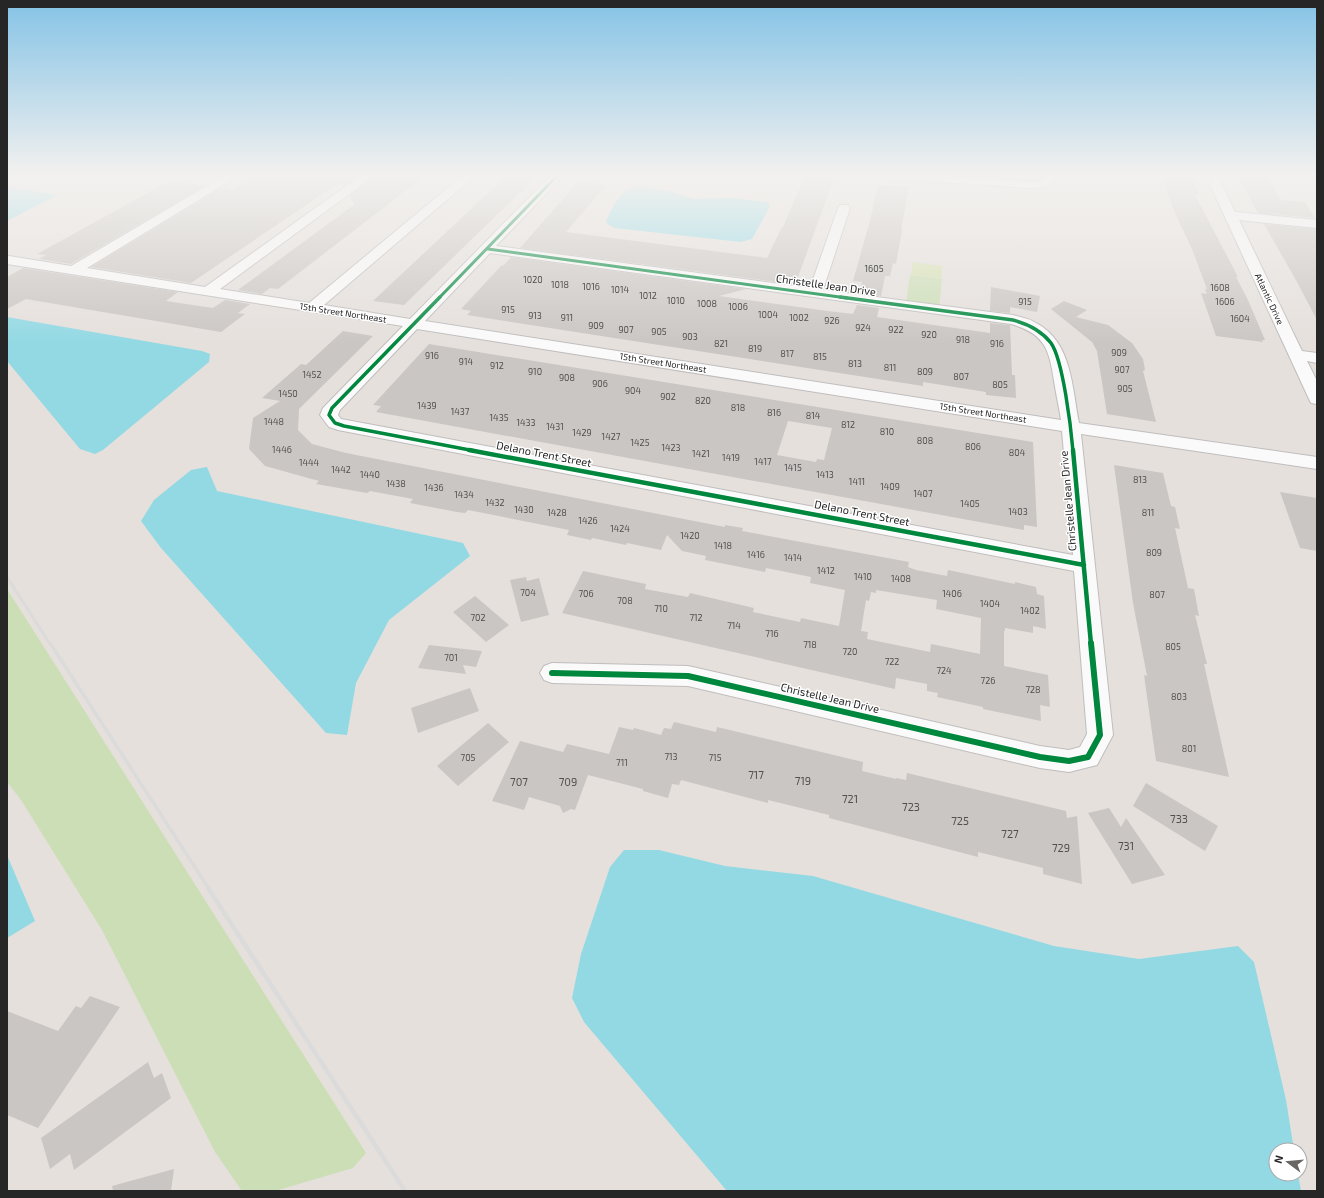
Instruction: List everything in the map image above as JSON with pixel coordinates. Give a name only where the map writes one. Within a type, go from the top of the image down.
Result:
[{"type":"street","points":[[74,270],[138,232]]},
{"type":"street","points":[[207,292],[290,232]]},
{"type":"street","points":[[312,308],[403,232]]},
{"type":"street","name":"Delano Trent Street","points":[[504,232],[332,408],[329,415],[335,423],[352,428],[1084,565]]},
{"type":"street","points":[[815,293],[836,232]]},
{"type":"street","name":"Atlantic Drive","points":[[1238,232],[1317,399]]},
{"type":"street","name":"Christelle Jean Drive","points":[[488,249],[1012,320],[1030,325],[1043,334],[1052,344],[1058,357],[1071,427],[1100,735],[1088,757],[1069,760],[1040,757],[688,676],[552,673]]},
{"type":"street","name":"15th Street Northeast","points":[[9,260],[1071,427],[1317,464]]},
{"type":"street","points":[[1295,355],[1317,358]]},
{"type":"green space","points":[[913,262],[942,266],[941,279],[911,275]]},
{"type":"green space","points":[[910,275],[942,279],[939,308],[906,303]]},
{"type":"green space","points":[[7,589],[366,1153],[353,1168],[275,1191],[242,1191],[215,1152],[102,930],[21,800],[7,782]]},
{"type":"water","points":[[650,232],[756,232],[752,239],[741,242]]},
{"type":"water","points":[[7,317],[202,351],[210,354],[209,362],[103,450],[95,454],[80,449],[7,361]]},
{"type":"water","points":[[207,467],[217,491],[463,543],[470,556],[389,620],[356,683],[347,735],[326,733],[161,548],[141,521],[154,500],[191,470]]},
{"type":"water","points":[[624,850],[659,850],[725,866],[813,876],[1054,946],[1139,959],[1238,946],[1254,962],[1286,1100],[1293,1142],[1268,1142],[1268,1182],[1299,1182],[1301,1191],[727,1191],[584,1022],[572,998],[581,954],[610,867]]},
{"type":"water","points":[[7,855],[35,921],[7,938]]},
{"type":"building","points":[[77,232],[126,232],[71,264],[39,259],[46,255],[37,254]]},
{"type":"building","points":[[149,232],[266,232],[191,283],[91,267]]},
{"type":"building","points":[[317,232],[352,232],[278,289],[270,288],[262,294],[238,290]]},
{"type":"building","points":[[447,232],[479,232],[404,305],[373,301]]},
{"type":"building","points":[[534,232],[566,232],[767,258],[780,232],[814,232],[798,277],[777,282],[520,248]]},
{"type":"building","points":[[867,232],[902,232],[896,264],[893,263],[890,276],[885,276],[881,296],[860,293],[862,282],[853,281]]},
{"type":"building","points":[[1184,232],[1214,232],[1238,277],[1236,277],[1248,300],[1265,340],[1262,340],[1263,342],[1216,336],[1201,293],[1207,294],[1205,289],[1207,289]]},
{"type":"building","points":[[1268,232],[1317,232],[1317,320]]},
{"type":"building","points":[[511,257],[746,289],[719,296],[828,311],[853,314],[857,305],[879,308],[877,317],[990,333],[990,323],[1010,325],[1012,375],[1015,375],[1016,398],[986,395],[986,392],[923,382],[923,386],[467,315],[471,311],[461,309]]},
{"type":"building","points":[[23,268],[178,292],[166,301],[213,308],[225,300],[250,304],[238,313],[245,314],[221,332],[26,299],[7,309],[7,277]]},
{"type":"building","points":[[991,287],[1040,296],[1037,312],[1010,307],[1010,313],[990,311]]},
{"type":"building","points":[[1064,301],[1087,310],[1076,317],[1108,325],[1132,343],[1143,359],[1145,370],[1143,371],[1156,422],[1107,414],[1097,351],[1092,342],[1051,309]]},
{"type":"building","points":[[343,331],[373,336],[299,409],[298,430],[312,444],[346,453],[725,527],[725,525],[743,528],[742,531],[909,562],[908,567],[916,570],[947,576],[948,570],[1036,587],[1037,594],[1044,596],[1046,629],[1033,626],[1033,633],[1005,628],[1004,666],[1048,675],[1050,707],[1040,705],[1041,721],[983,709],[983,707],[937,697],[938,693],[927,691],[927,684],[896,678],[895,689],[562,613],[583,571],[646,584],[645,589],[688,597],[690,593],[754,608],[753,612],[800,622],[801,618],[839,626],[845,590],[810,583],[811,577],[766,568],[765,572],[705,560],[706,556],[682,551],[667,535],[661,550],[592,538],[591,540],[567,535],[569,530],[468,510],[465,513],[410,503],[413,499],[370,491],[367,493],[316,484],[319,481],[265,466],[249,449],[253,418],[280,401],[262,398],[301,364],[306,365]],"holes":[[[876,590],[937,600],[936,609],[981,618],[980,654],[931,644],[930,652],[867,639],[868,632],[861,631],[866,600],[869,601],[871,592],[876,593]]]},
{"type":"building","points":[[429,344],[1033,442],[1037,527],[1024,525],[1024,530],[1018,529],[376,412],[381,406],[373,405]],"holes":[[[788,421],[832,428],[824,460],[817,459],[816,462],[777,455]]]},
{"type":"building","points":[[1114,465],[1163,473],[1171,506],[1175,507],[1180,529],[1175,528],[1188,588],[1194,589],[1199,616],[1195,615],[1207,664],[1204,664],[1229,777],[1156,761],[1144,675],[1147,676],[1133,603]]},
{"type":"building","points":[[1280,492],[1317,498],[1317,551],[1300,548]]},
{"type":"building","points":[[526,577],[527,581],[539,578],[549,615],[521,622],[510,580]]},
{"type":"building","points":[[475,596],[509,625],[486,642],[453,612]]},
{"type":"building","points":[[429,645],[482,651],[476,667],[463,665],[466,674],[418,668]]},
{"type":"building","points":[[470,688],[479,711],[418,733],[411,708]]},
{"type":"building","points":[[674,722],[716,732],[717,727],[863,762],[862,771],[896,779],[906,780],[907,773],[1066,811],[1067,818],[1077,816],[1082,884],[1043,874],[1043,868],[978,852],[978,857],[829,818],[829,815],[768,800],[768,803],[681,780],[679,785],[672,784],[668,798],[643,791],[643,789],[588,775],[575,810],[571,809],[563,813],[560,806],[529,797],[524,810],[492,801],[520,741],[563,752],[567,744],[609,754],[619,727],[633,730],[634,728],[661,735],[664,728],[671,729]]},
{"type":"building","points":[[488,723],[509,742],[458,786],[437,766]]},
{"type":"building","points":[[1146,783],[1218,826],[1205,851],[1133,806]]},
{"type":"building","points":[[1109,808],[1121,827],[1126,818],[1165,875],[1132,884],[1088,813]]},
{"type":"building","points":[[90,996],[120,1007],[38,1128],[7,1115],[7,1011],[58,1031],[76,1006],[81,1008]]},
{"type":"building","points":[[148,1062],[154,1078],[162,1073],[171,1098],[74,1170],[70,1154],[50,1169],[41,1138]]},
{"type":"building","points":[[174,1169],[171,1191],[113,1191],[112,1186]]},
{"type":"railway","points":[[7,577],[50,644]]},
{"type":"railway","points":[[50,643],[209,889]]},
{"type":"railway","points":[[208,888],[405,1191]]},
{"type":"cycle path","points":[[503,232],[332,408],[329,415],[335,423],[344,426],[1084,565]]},
{"type":"cycle path","points":[[488,249],[1013,320],[1030,325],[1043,334],[1052,344],[1058,357],[1071,427],[1100,735],[1088,757],[1069,761],[1040,757],[688,676],[552,673]]}]
